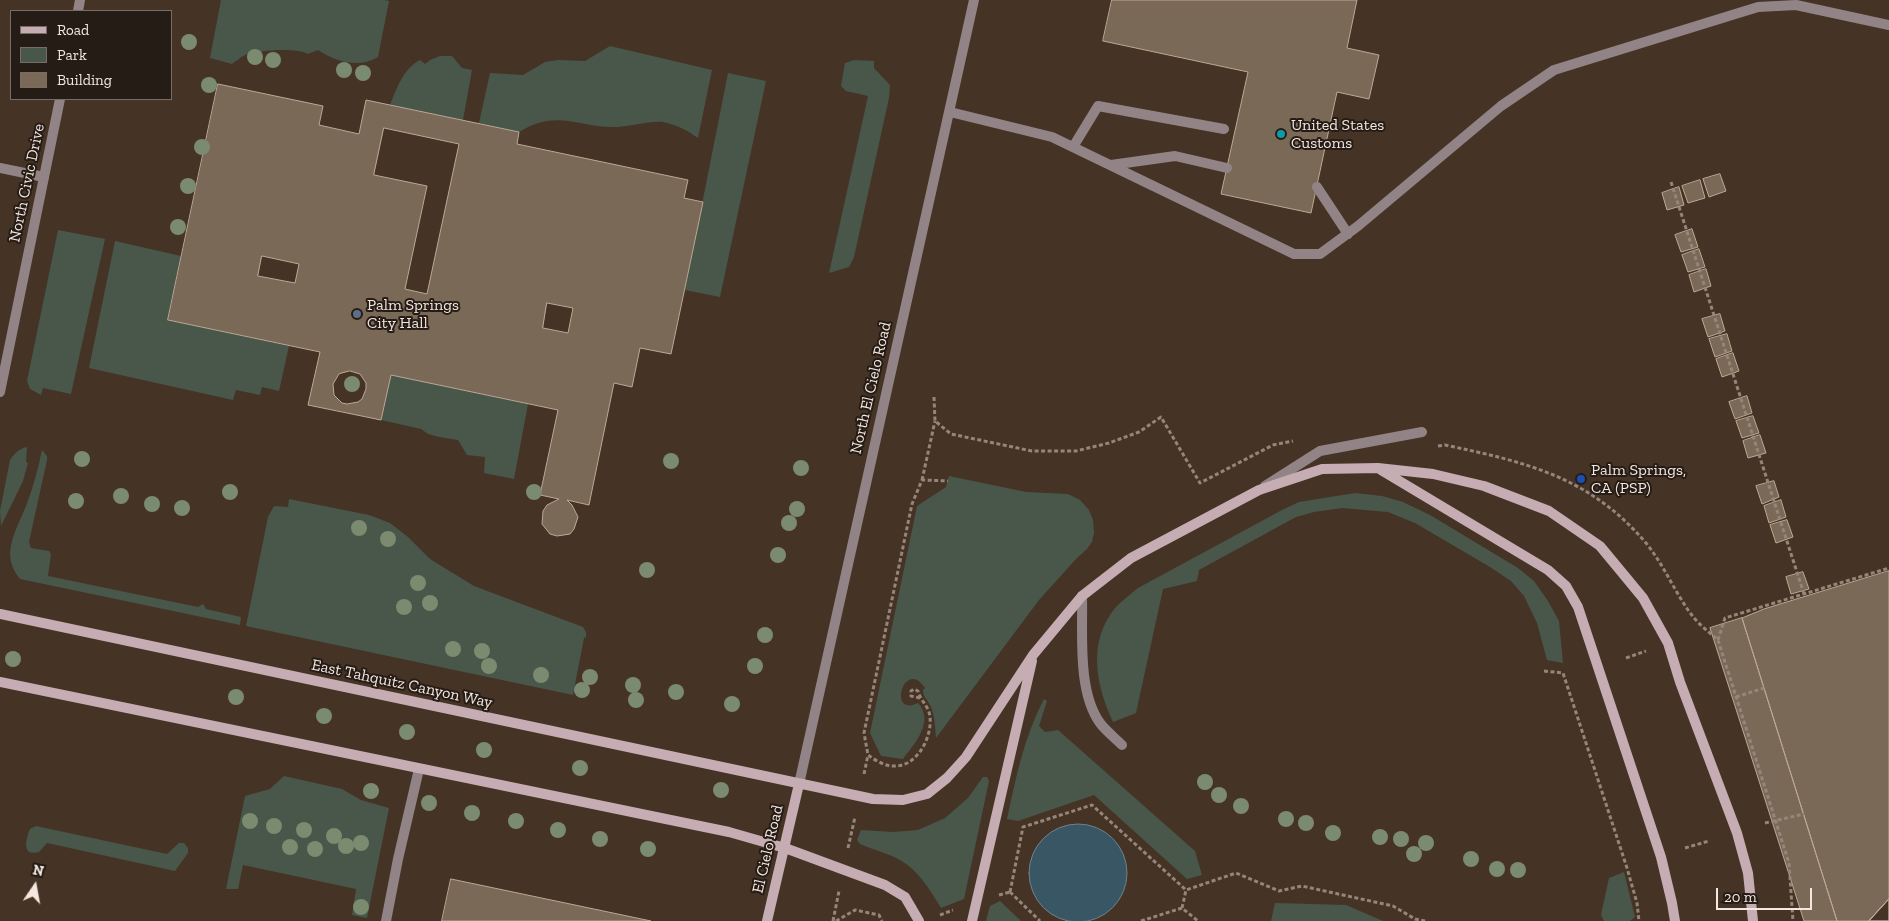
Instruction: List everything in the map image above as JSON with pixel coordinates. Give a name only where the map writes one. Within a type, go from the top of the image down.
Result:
[{"type":"street","name":"North El Cielo Road","points":[[799,784],[974,0]]},
{"type":"street","points":[[950,112],[1052,137],[1294,254],[1320,254],[1348,234],[1501,106],[1554,70],[1758,7],[1796,5],[1889,25]]},
{"type":"street","name":"North Civic Drive","points":[[0,392],[60,100]]},
{"type":"street","points":[[1073,147],[1098,106],[1224,129]]},
{"type":"street","points":[[1111,166],[1175,156],[1227,168]]},
{"type":"street","points":[[0,168],[44,178]]},
{"type":"street","points":[[1317,187],[1348,234]]},
{"type":"street","points":[[1259,490],[1320,451],[1422,432]]},
{"type":"street","points":[[1378,468],[1542,566],[1566,586],[1578,607],[1661,857],[1671,895],[1675,921]]},
{"type":"street","name":"East Tahquitz Canyon Way","points":[[0,614],[873,800],[903,800],[927,794],[947,778],[966,757],[1033,655],[1082,596],[1131,558],[1259,490],[1322,469],[1378,468],[1433,474],[1484,486],[1550,511],[1600,546],[1642,598],[1668,643],[1680,682],[1737,833],[1748,873],[1753,921]]},
{"type":"street","points":[[1082,596],[1084,670],[1088,697],[1100,723],[1122,745]]},
{"type":"street","points":[[972,921],[1033,655]]},
{"type":"street","points":[[0,682],[728,832],[784,848],[885,885],[905,897],[919,921]]},
{"type":"street","points":[[386,921],[398,858],[419,769]]},
{"type":"street","name":"El Cielo Road","points":[[767,921],[799,784]]},
{"type":"path","points":[[1671,182],[1804,594]]},
{"type":"path","points":[[834,921],[868,756],[864,733],[912,504],[922,480],[935,421],[934,397]]},
{"type":"path","points":[[935,421],[950,434],[1032,451],[1076,451],[1109,443],[1139,432],[1161,417],[1185,458]]},
{"type":"path","points":[[922,480],[948,481]]},
{"type":"path","points":[[1718,640],[1725,618],[1763,608],[1889,568]]},
{"type":"path","points":[[1686,606],[1694,618],[1718,640],[1789,863],[1793,921]]},
{"type":"path","points":[[1626,658],[1646,651]]},
{"type":"path","points":[[1544,671],[1563,673],[1627,868],[1637,903],[1639,921]]},
{"type":"path","points":[[1736,697],[1764,688]]},
{"type":"path","points":[[868,756],[878,762],[892,766],[903,765],[916,757],[928,737],[930,724],[929,711],[920,698]]},
{"type":"path","points":[[1040,921],[1010,892],[1023,827],[1092,805],[1186,890]]},
{"type":"path","points":[[1765,823],[1804,814]]},
{"type":"path","points":[[1685,848],[1709,841]]},
{"type":"path","points":[[1186,890],[1236,873],[1279,891],[1302,886],[1392,906],[1415,919],[1425,921]]},
{"type":"path","points":[[1182,908],[1186,890]]},
{"type":"path","points":[[1141,921],[1182,908]]},
{"type":"path","points":[[1182,908],[1198,921]]},
{"type":"path","points":[[834,921],[855,910],[880,915],[882,921]]},
{"type":"green space","points":[[221,0],[389,1],[378,57],[371,61],[363,63],[347,62],[318,50],[308,54],[277,50],[245,55],[232,64],[210,58]]},
{"type":"green space","points":[[610,46],[712,70],[698,138],[677,126],[659,122],[613,127],[556,120],[533,125],[519,132],[479,123],[490,73],[523,75],[545,62],[558,60],[585,61]]},
{"type":"green space","points":[[440,56],[452,56],[462,68],[472,70],[463,120],[390,105],[401,80],[409,68],[420,60],[425,64]]},
{"type":"green space","points":[[854,60],[874,61],[874,68],[890,85],[889,98],[854,257],[849,267],[829,273],[868,96],[846,91],[841,86],[845,63]]},
{"type":"green space","points":[[728,73],[766,81],[720,297],[685,290]]},
{"type":"green space","points":[[58,230],[105,239],[71,394],[43,388],[41,395],[30,389],[27,381]]},
{"type":"green space","points":[[115,241],[181,256],[168,320],[289,346],[279,391],[262,387],[260,395],[236,390],[233,400],[89,368]]},
{"type":"green space","points":[[391,375],[528,404],[514,479],[484,473],[485,457],[467,455],[458,440],[439,437],[428,434],[421,429],[381,420]]},
{"type":"green space","points":[[27,447],[26,462],[28,463],[23,481],[1,526],[0,511],[10,460],[17,452]]},
{"type":"green space","points":[[42,450],[47,456],[47,460],[29,542],[31,548],[49,551],[51,554],[48,576],[198,607],[203,604],[206,609],[241,617],[240,625],[20,579],[11,561],[11,544],[31,492]]},
{"type":"green space","points":[[949,476],[1026,492],[1068,494],[1080,500],[1089,510],[1093,520],[1094,533],[1092,542],[1039,600],[936,738],[933,713],[923,692],[925,688],[917,680],[911,679],[905,683],[901,697],[903,703],[909,705],[918,703],[923,710],[924,725],[917,740],[903,759],[881,756],[870,733],[917,506],[946,487]]},
{"type":"green space","points":[[1355,493],[1382,496],[1403,502],[1430,515],[1518,568],[1534,581],[1559,621],[1563,663],[1547,660],[1537,623],[1524,596],[1511,581],[1415,523],[1388,512],[1342,508],[1296,517],[1199,570],[1197,581],[1163,589],[1136,713],[1113,722],[1102,694],[1097,664],[1100,635],[1106,621],[1120,603],[1138,588],[1299,502]]},
{"type":"green space","points":[[289,499],[369,515],[390,523],[408,537],[430,559],[474,586],[583,627],[586,637],[584,638],[573,695],[246,626],[268,517],[274,506],[288,507]]},
{"type":"green space","points":[[1044,699],[1047,701],[1039,726],[1045,732],[1058,730],[1195,851],[1202,875],[1187,879],[1094,795],[1018,821],[1007,819],[1026,743]]},
{"type":"green space","points":[[284,776],[342,789],[361,800],[389,808],[367,918],[352,915],[356,889],[243,865],[238,889],[226,889],[245,796],[270,789]]},
{"type":"green space","points":[[983,777],[987,777],[989,781],[964,899],[941,908],[924,881],[907,864],[891,855],[860,844],[857,840],[861,830],[893,832],[918,830],[945,818],[968,798]]},
{"type":"green space","points":[[36,826],[167,854],[179,843],[184,843],[188,848],[188,853],[175,871],[47,843],[39,852],[33,853],[27,850],[26,842],[30,829]]},
{"type":"green space","points":[[1624,872],[1635,917],[1630,921],[1604,921],[1601,915],[1609,878]]},
{"type":"green space","points":[[1000,901],[1021,921],[986,921],[990,906]]},
{"type":"green space","points":[[1275,903],[1346,905],[1383,921],[1271,921]]},
{"type":"water","points":[[1078,824],[1097,828],[1113,838],[1123,854],[1127,873],[1123,892],[1113,908],[1097,918],[1078,922],[1059,918],[1043,908],[1033,892],[1029,873],[1033,854],[1043,838],[1059,828]]},
{"type":"building","name":"United States Customs","points":[[1112,0],[1357,0],[1347,48],[1379,55],[1369,99],[1337,92],[1311,213],[1221,194],[1248,72],[1103,41]]},
{"type":"building","name":"Palm Springs City Hall","points":[[218,84],[323,106],[319,125],[359,134],[366,100],[519,132],[517,144],[688,180],[684,198],[703,202],[671,354],[640,348],[632,387],[614,383],[589,505],[567,500],[578,517],[570,534],[557,536],[550,534],[542,524],[543,511],[547,505],[559,499],[540,495],[558,410],[391,375],[381,420],[308,405],[320,352],[168,320]],"holes":[[[384,128],[459,144],[427,294],[405,289],[427,186],[374,175]],[[262,256],[299,264],[295,283],[258,276]],[[547,303],[573,308],[568,333],[543,328]],[[350,371],[360,374],[366,383],[362,399],[358,402],[347,404],[342,403],[334,395],[333,384],[339,374]]]},
{"type":"building","points":[[1720,174],[1726,191],[1709,197],[1703,179]]},
{"type":"building","points":[[1700,180],[1705,198],[1688,203],[1682,186]]},
{"type":"building","points":[[1679,187],[1684,205],[1667,210],[1662,193]]},
{"type":"building","points":[[1692,229],[1698,247],[1681,252],[1675,235]]},
{"type":"building","points":[[1699,249],[1705,267],[1688,272],[1682,255]]},
{"type":"building","points":[[1706,269],[1711,286],[1694,292],[1689,275]]},
{"type":"building","points":[[1720,314],[1725,331],[1708,337],[1702,319]]},
{"type":"building","points":[[1727,334],[1732,351],[1715,357],[1709,339]]},
{"type":"building","points":[[1733,353],[1739,371],[1722,377],[1716,359]]},
{"type":"building","points":[[1747,396],[1752,413],[1735,419],[1729,402]]},
{"type":"building","points":[[1753,416],[1759,433],[1742,438],[1736,421]]},
{"type":"building","points":[[1760,435],[1766,453],[1748,458],[1743,441]]},
{"type":"building","points":[[1774,481],[1779,497],[1762,504],[1756,486]]},
{"type":"building","points":[[1781,500],[1786,517],[1769,523],[1764,506]]},
{"type":"building","points":[[1787,520],[1793,537],[1776,543],[1770,525]]},
{"type":"building","points":[[1889,571],[1889,899],[1869,921],[1837,921],[1742,618],[1764,609]]},
{"type":"building","points":[[1803,572],[1809,589],[1791,594],[1786,577]]},
{"type":"building","points":[[1742,618],[1837,921],[1804,921],[1710,628]]},
{"type":"building","points":[[451,879],[651,921],[442,921]]},
{"type":"building","points":[[1889,899],[1889,921],[1869,921]]},
{"type":"building","points":[[1889,899],[1889,921],[1869,921]]},
{"type":"place","name":"United States Customs","points":[[1281,134]]},
{"type":"place","name":"Palm Springs City Hall","points":[[357,314]]},
{"type":"place","name":"Palm Springs, CA (PSP)","points":[[1581,479]]}]
